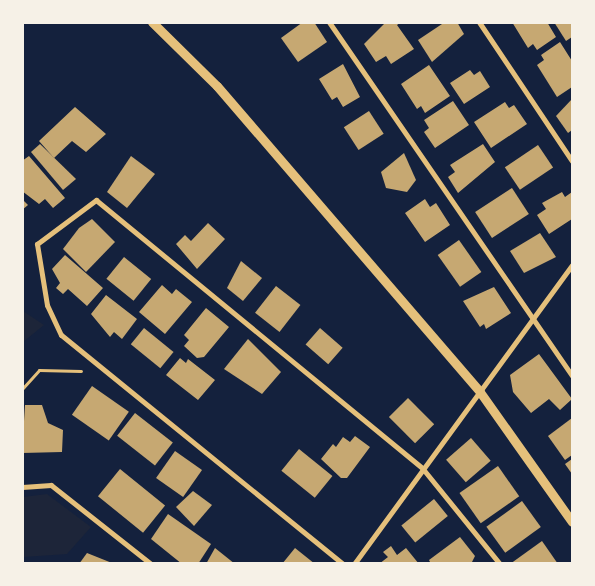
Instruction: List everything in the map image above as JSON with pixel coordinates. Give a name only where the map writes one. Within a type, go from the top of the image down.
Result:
[{"type":"street","points":[[152,22],[216,86],[480,392],[572,522]]},
{"type":"street","points":[[329,22],[532,321],[572,375]]},
{"type":"street","points":[[479,22],[572,160]]},
{"type":"street","points":[[343,564],[60,335],[47,305],[37,244],[96,200],[423,470],[500,564]]},
{"type":"street","points":[[354,564],[572,265]]},
{"type":"street","points":[[22,487],[52,485],[151,564]]},
{"type":"path","points":[[22,389],[39,370],[90,371],[97,365]]},
{"type":"shaded area","points":[[23,311],[44,325],[22,342]]},
{"type":"shaded area","points":[[47,494],[91,527],[67,554],[24,557],[23,497]]},
{"type":"building","points":[[303,22],[314,22],[327,42],[298,62],[281,38]]},
{"type":"building","points":[[386,22],[401,22],[397,25],[414,49],[391,64],[386,56],[376,62],[364,44]]},
{"type":"building","points":[[445,22],[457,22],[464,34],[432,62],[418,40]]},
{"type":"building","points":[[512,22],[547,22],[556,37],[537,50],[533,44],[528,48]]},
{"type":"building","points":[[554,22],[572,22],[572,37],[566,41]]},
{"type":"building","points":[[560,42],[572,61],[572,87],[557,97],[537,65],[544,60],[541,55]]},
{"type":"building","points":[[343,64],[360,97],[343,107],[337,97],[332,100],[319,79]]},
{"type":"building","points":[[429,65],[450,96],[425,113],[421,106],[417,109],[401,84]]},
{"type":"building","points":[[470,70],[474,75],[480,71],[490,87],[464,104],[450,83]]},
{"type":"building","points":[[572,99],[572,130],[568,133],[556,116]]},
{"type":"building","points":[[453,101],[469,125],[435,148],[424,132],[429,128],[424,120]]},
{"type":"building","points":[[505,102],[509,108],[514,105],[527,124],[491,148],[474,122]]},
{"type":"building","points":[[75,107],[106,134],[86,152],[72,141],[54,158],[39,141]]},
{"type":"building","points":[[369,111],[384,134],[359,150],[344,127]]},
{"type":"building","points":[[40,144],[76,179],[63,190],[31,152]]},
{"type":"building","points":[[483,144],[495,162],[458,193],[448,177],[455,172],[450,165]]},
{"type":"building","points":[[538,145],[553,167],[520,190],[505,167]]},
{"type":"building","points":[[404,153],[416,180],[407,192],[386,188],[381,172]]},
{"type":"building","points":[[29,156],[65,198],[53,208],[45,199],[39,204],[22,191],[22,161]]},
{"type":"building","points":[[131,156],[155,174],[127,208],[107,192]]},
{"type":"building","points":[[512,188],[529,214],[492,238],[475,212]]},
{"type":"building","points":[[562,192],[565,197],[572,192],[572,219],[549,234],[537,215],[546,209],[542,203]]},
{"type":"building","points":[[22,199],[28,205],[22,210]]},
{"type":"building","points":[[425,199],[430,207],[436,203],[450,225],[425,242],[405,213]]},
{"type":"building","points":[[92,219],[115,242],[86,272],[63,249],[79,228]]},
{"type":"building","points":[[208,223],[225,239],[197,269],[176,244],[185,235],[191,241]]},
{"type":"building","points":[[540,233],[556,257],[524,273],[510,251]]},
{"type":"building","points":[[459,240],[481,272],[460,287],[438,255]]},
{"type":"building","points":[[65,255],[103,288],[87,306],[68,289],[63,294],[56,288],[60,283],[52,269]]},
{"type":"building","points":[[124,257],[151,279],[134,301],[106,279]]},
{"type":"building","points":[[241,261],[262,278],[243,301],[227,288]]},
{"type":"building","points":[[162,285],[172,294],[176,289],[192,302],[165,334],[139,312]]},
{"type":"building","points":[[276,286],[300,305],[279,332],[255,313]]},
{"type":"building","points":[[494,287],[511,313],[486,329],[484,324],[480,327],[463,301]]},
{"type":"building","points":[[106,295],[137,319],[122,339],[114,332],[110,337],[91,314]]},
{"type":"building","points":[[206,308],[229,327],[204,357],[197,358],[184,346],[189,340],[184,335]]},
{"type":"building","points":[[144,328],[174,352],[160,368],[131,344]]},
{"type":"building","points":[[320,328],[343,348],[328,364],[306,345]]},
{"type":"building","points":[[248,339],[281,372],[262,394],[224,369]]},
{"type":"building","points":[[539,354],[572,399],[560,410],[549,399],[531,413],[513,392],[510,375]]},
{"type":"building","points":[[180,358],[186,363],[188,359],[215,380],[198,400],[166,375]]},
{"type":"building","points":[[92,386],[129,412],[109,440],[72,415]]},
{"type":"building","points":[[408,398],[434,424],[415,443],[389,417]]},
{"type":"building","points":[[25,405],[42,405],[48,423],[63,430],[62,452],[22,453]]},
{"type":"building","points":[[135,413],[173,443],[155,465],[117,436]]},
{"type":"building","points":[[572,418],[572,455],[565,460],[548,436]]},
{"type":"building","points":[[355,436],[370,447],[347,478],[341,478],[321,459],[333,444],[336,447],[343,437],[350,442]]},
{"type":"building","points":[[471,438],[491,461],[466,482],[446,460]]},
{"type":"building","points":[[299,449],[332,476],[315,498],[281,471]]},
{"type":"building","points":[[175,451],[202,470],[183,497],[156,478]]},
{"type":"building","points":[[572,459],[572,474],[565,464]]},
{"type":"building","points":[[498,466],[519,496],[481,523],[459,493]]},
{"type":"building","points":[[120,469],[165,506],[143,533],[98,496]]},
{"type":"building","points":[[193,491],[212,505],[194,526],[176,507]]},
{"type":"building","points":[[434,499],[448,516],[415,543],[401,525]]},
{"type":"building","points":[[522,501],[541,527],[505,553],[486,527]]},
{"type":"building","points":[[168,514],[211,544],[198,564],[182,564],[151,539]]},
{"type":"building","points":[[460,537],[475,556],[471,564],[431,564],[429,560]]},
{"type":"building","points":[[542,541],[558,564],[510,564]]},
{"type":"building","points":[[391,546],[397,555],[406,548],[419,564],[379,564],[388,557],[383,552]]},
{"type":"building","points":[[215,548],[235,564],[206,564]]},
{"type":"building","points":[[295,548],[315,564],[282,564]]},
{"type":"building","points":[[87,553],[112,563],[112,564],[79,564]]}]
